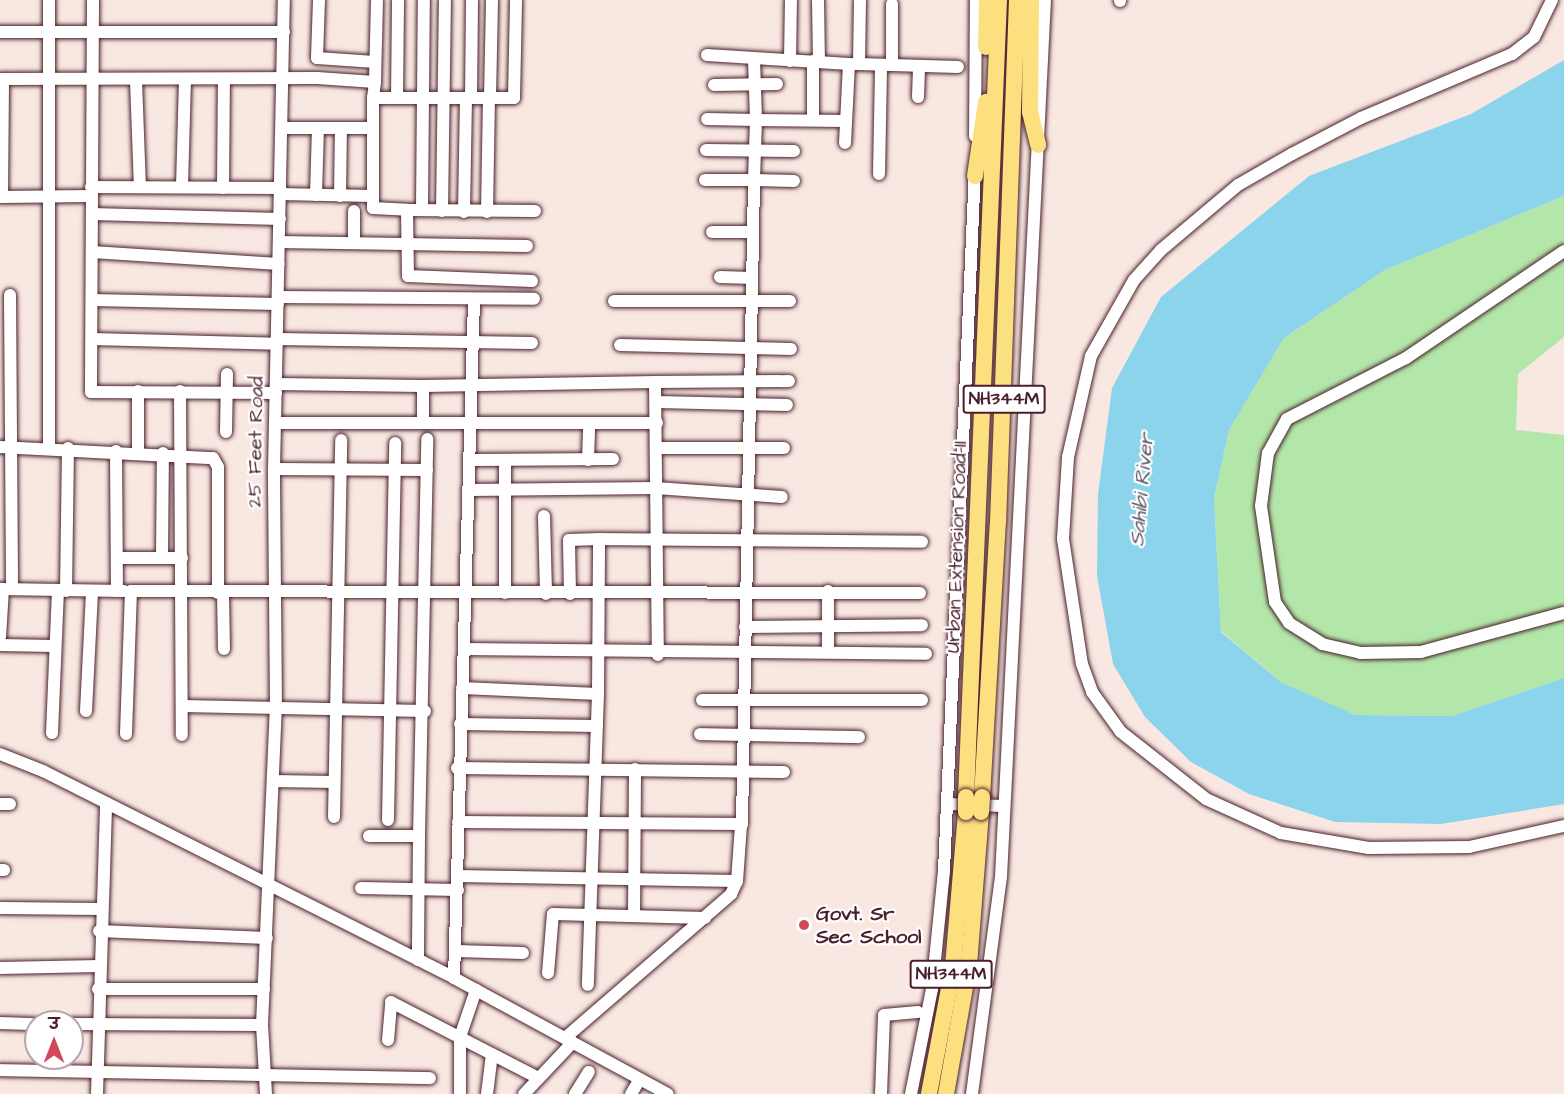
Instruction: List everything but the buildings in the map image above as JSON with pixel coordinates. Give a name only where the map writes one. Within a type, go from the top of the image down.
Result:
[{"type":"highway","points":[[975,176],[986,103],[987,0]]},
{"type":"highway","name":"Urban Extension Road-II","points":[[974,805],[999,0]]},
{"type":"highway","name":"Urban Extension Road-II","points":[[946,1094],[969,965],[974,805],[998,523],[1017,0]]},
{"type":"highway","points":[[1031,0],[1030,112],[1038,145]]},
{"type":"highway","name":"Urban Extension Road-II","points":[[929,1094],[971,856]]},
{"type":"street","points":[[49,447],[47,34],[50,0]]},
{"type":"street","points":[[93,0],[91,392],[226,392],[276,388],[789,381]]},
{"type":"street","name":"25 Feet Road","points":[[266,1094],[262,1025],[276,709],[274,469],[284,0]]},
{"type":"street","points":[[319,0],[317,58],[375,62]]},
{"type":"street","points":[[377,0],[373,98],[374,210],[535,211]]},
{"type":"street","points":[[397,98],[398,0]]},
{"type":"street","points":[[422,210],[425,98],[424,0]]},
{"type":"street","points":[[442,211],[445,0]]},
{"type":"street","points":[[464,212],[472,0]]},
{"type":"street","points":[[487,212],[492,0]]},
{"type":"street","points":[[373,98],[468,98],[516,94],[516,0]]},
{"type":"street","points":[[790,61],[791,0]]},
{"type":"street","points":[[813,120],[818,0]]},
{"type":"street","points":[[845,143],[845,121],[854,64],[860,0]]},
{"type":"street","points":[[911,1094],[932,989],[948,804],[975,176],[976,0]]},
{"type":"street","points":[[972,1094],[1001,877],[1046,0]]},
{"type":"street","points":[[1552,0],[1534,38],[1512,54],[1361,118],[1238,185],[1154,257],[1108,319],[1091,356],[1068,457],[1063,538],[1082,664],[1092,693],[1121,732],[1206,799],[1275,831],[1369,848],[1469,847],[1564,826]]},
{"type":"street","points":[[879,174],[892,4]]},
{"type":"street","points":[[0,32],[47,34],[284,32]]},
{"type":"street","points":[[706,55],[790,61],[957,67]]},
{"type":"street","points":[[524,1094],[569,1040],[705,918],[737,881],[741,825],[746,589],[751,540],[749,348],[756,150],[754,59]]},
{"type":"street","points":[[918,97],[919,66]]},
{"type":"street","points":[[373,196],[316,195],[223,188],[140,187],[49,197],[1,197],[2,79],[92,78],[184,81],[283,78],[375,82]]},
{"type":"street","points":[[136,80],[140,187]]},
{"type":"street","points":[[223,188],[224,80]]},
{"type":"street","points":[[182,188],[184,81]]},
{"type":"street","points":[[714,85],[777,84]]},
{"type":"street","points":[[707,119],[845,121]]},
{"type":"street","points":[[282,128],[373,128]]},
{"type":"street","points":[[316,195],[318,128]]},
{"type":"street","points":[[339,196],[341,128]]},
{"type":"street","points":[[706,150],[794,151]]},
{"type":"street","points":[[705,180],[794,181]]},
{"type":"street","points":[[407,210],[407,246],[411,278],[532,281]]},
{"type":"street","points":[[354,211],[354,243]]},
{"type":"street","points":[[92,214],[280,219]]},
{"type":"street","points":[[711,232],[753,232]]},
{"type":"street","points":[[279,242],[407,246],[527,246]]},
{"type":"street","points":[[1564,251],[1406,358],[1287,419],[1268,453],[1261,506],[1275,602],[1288,623],[1322,644],[1360,653],[1421,652],[1564,614]]},
{"type":"street","points":[[92,252],[279,264]]},
{"type":"street","points":[[720,277],[752,278]]},
{"type":"street","points":[[0,637],[5,589],[10,295]]},
{"type":"street","points":[[454,978],[458,891],[457,768],[471,490],[474,299]]},
{"type":"street","points":[[92,300],[534,299]]},
{"type":"street","points":[[614,301],[790,301]]},
{"type":"street","points":[[92,339],[532,343]]},
{"type":"street","points":[[620,345],[790,349]]},
{"type":"street","points":[[226,432],[227,374]]},
{"type":"street","points":[[655,382],[658,655]]},
{"type":"street","points":[[423,386],[423,421]]},
{"type":"street","points":[[138,391],[138,452]]},
{"type":"street","points":[[180,391],[184,454],[182,735]]},
{"type":"street","points":[[657,402],[787,405]]},
{"type":"street","points":[[275,423],[423,421],[657,423]]},
{"type":"street","points":[[588,459],[589,423]]},
{"type":"street","points":[[334,817],[340,594],[341,440]]},
{"type":"street","points":[[418,960],[419,836],[425,711],[427,440]]},
{"type":"street","points":[[388,820],[392,709],[395,443]]},
{"type":"street","points":[[6,447],[184,454],[213,458],[218,467],[224,649]]},
{"type":"street","points":[[52,733],[54,646],[62,591],[68,448]]},
{"type":"street","points":[[656,448],[784,448]]},
{"type":"street","points":[[116,451],[117,591]]},
{"type":"street","points":[[162,558],[163,453]]},
{"type":"street","points":[[472,460],[613,459]]},
{"type":"street","points":[[505,460],[505,593]]},
{"type":"street","points":[[274,469],[427,470]]},
{"type":"street","points":[[471,490],[656,488],[782,497]]},
{"type":"street","points":[[544,516],[546,594]]},
{"type":"street","points":[[570,594],[569,540],[655,537],[922,542]]},
{"type":"street","points":[[588,984],[599,652],[599,539]]},
{"type":"street","points":[[117,558],[182,558]]},
{"type":"street","points":[[5,589],[275,594],[656,594],[746,589],[920,593]]},
{"type":"street","points":[[86,711],[92,591]]},
{"type":"street","points":[[126,734],[131,591]]},
{"type":"street","points":[[828,591],[828,652]]},
{"type":"street","points":[[745,627],[922,625]]},
{"type":"street","points":[[0,645],[54,646]]},
{"type":"street","points":[[464,649],[658,655],[745,652],[926,654]]},
{"type":"street","points":[[462,688],[597,693]]},
{"type":"street","points":[[702,700],[922,700]]},
{"type":"street","points":[[182,706],[425,711]]},
{"type":"street","points":[[460,724],[597,726]]},
{"type":"street","points":[[700,734],[860,737]]},
{"type":"street","points":[[0,754],[106,803],[454,978],[668,1094]]},
{"type":"street","points":[[457,768],[784,772]]},
{"type":"street","points":[[634,916],[635,770]]},
{"type":"street","points":[[273,781],[334,782]]},
{"type":"street","points":[[97,1094],[99,932],[106,803]]},
{"type":"street","points":[[948,804],[1004,806]]},
{"type":"street","points":[[458,822],[741,825]]},
{"type":"street","points":[[369,836],[419,836]]},
{"type":"street","points":[[457,876],[737,881]]},
{"type":"street","points":[[361,888],[458,891]]},
{"type":"street","points":[[0,908],[100,909]]},
{"type":"street","points":[[549,973],[552,915],[705,918]]},
{"type":"street","points":[[99,932],[267,938]]},
{"type":"street","points":[[457,951],[523,953]]},
{"type":"street","points":[[0,968],[99,966]]},
{"type":"street","points":[[98,989],[264,989]]},
{"type":"street","points":[[460,1094],[460,1037],[476,990]]},
{"type":"street","points":[[388,1040],[391,1002],[538,1078]]},
{"type":"street","points":[[881,1094],[884,1015],[918,1011]]},
{"type":"street","points":[[0,1023],[24,1024]]},
{"type":"street","points":[[84,1024],[262,1025]]},
{"type":"street","points":[[487,1094],[492,1054]]},
{"type":"street","points":[[0,1070],[97,1068],[265,1071],[430,1078]]},
{"type":"street","points":[[575,1094],[589,1072]]},
{"type":"street","points":[[631,1094],[640,1079]]},
{"type":"green space","points":[[1564,196],[1564,337],[1518,374],[1516,430],[1564,435],[1564,678],[1452,716],[1354,715],[1281,682],[1221,631],[1214,498],[1229,430],[1284,338],[1385,270]]},
{"type":"water","name":"Sahibi River","points":[[1564,60],[1564,196],[1385,270],[1284,338],[1229,430],[1214,498],[1221,632],[1281,682],[1355,715],[1452,716],[1564,678],[1564,804],[1441,824],[1335,822],[1249,794],[1191,762],[1145,717],[1113,664],[1097,576],[1098,494],[1112,388],[1161,297],[1309,176],[1471,114]]},
{"type":"place","name":"Govt. Sr Sec School","points":[[804,925]]}]
